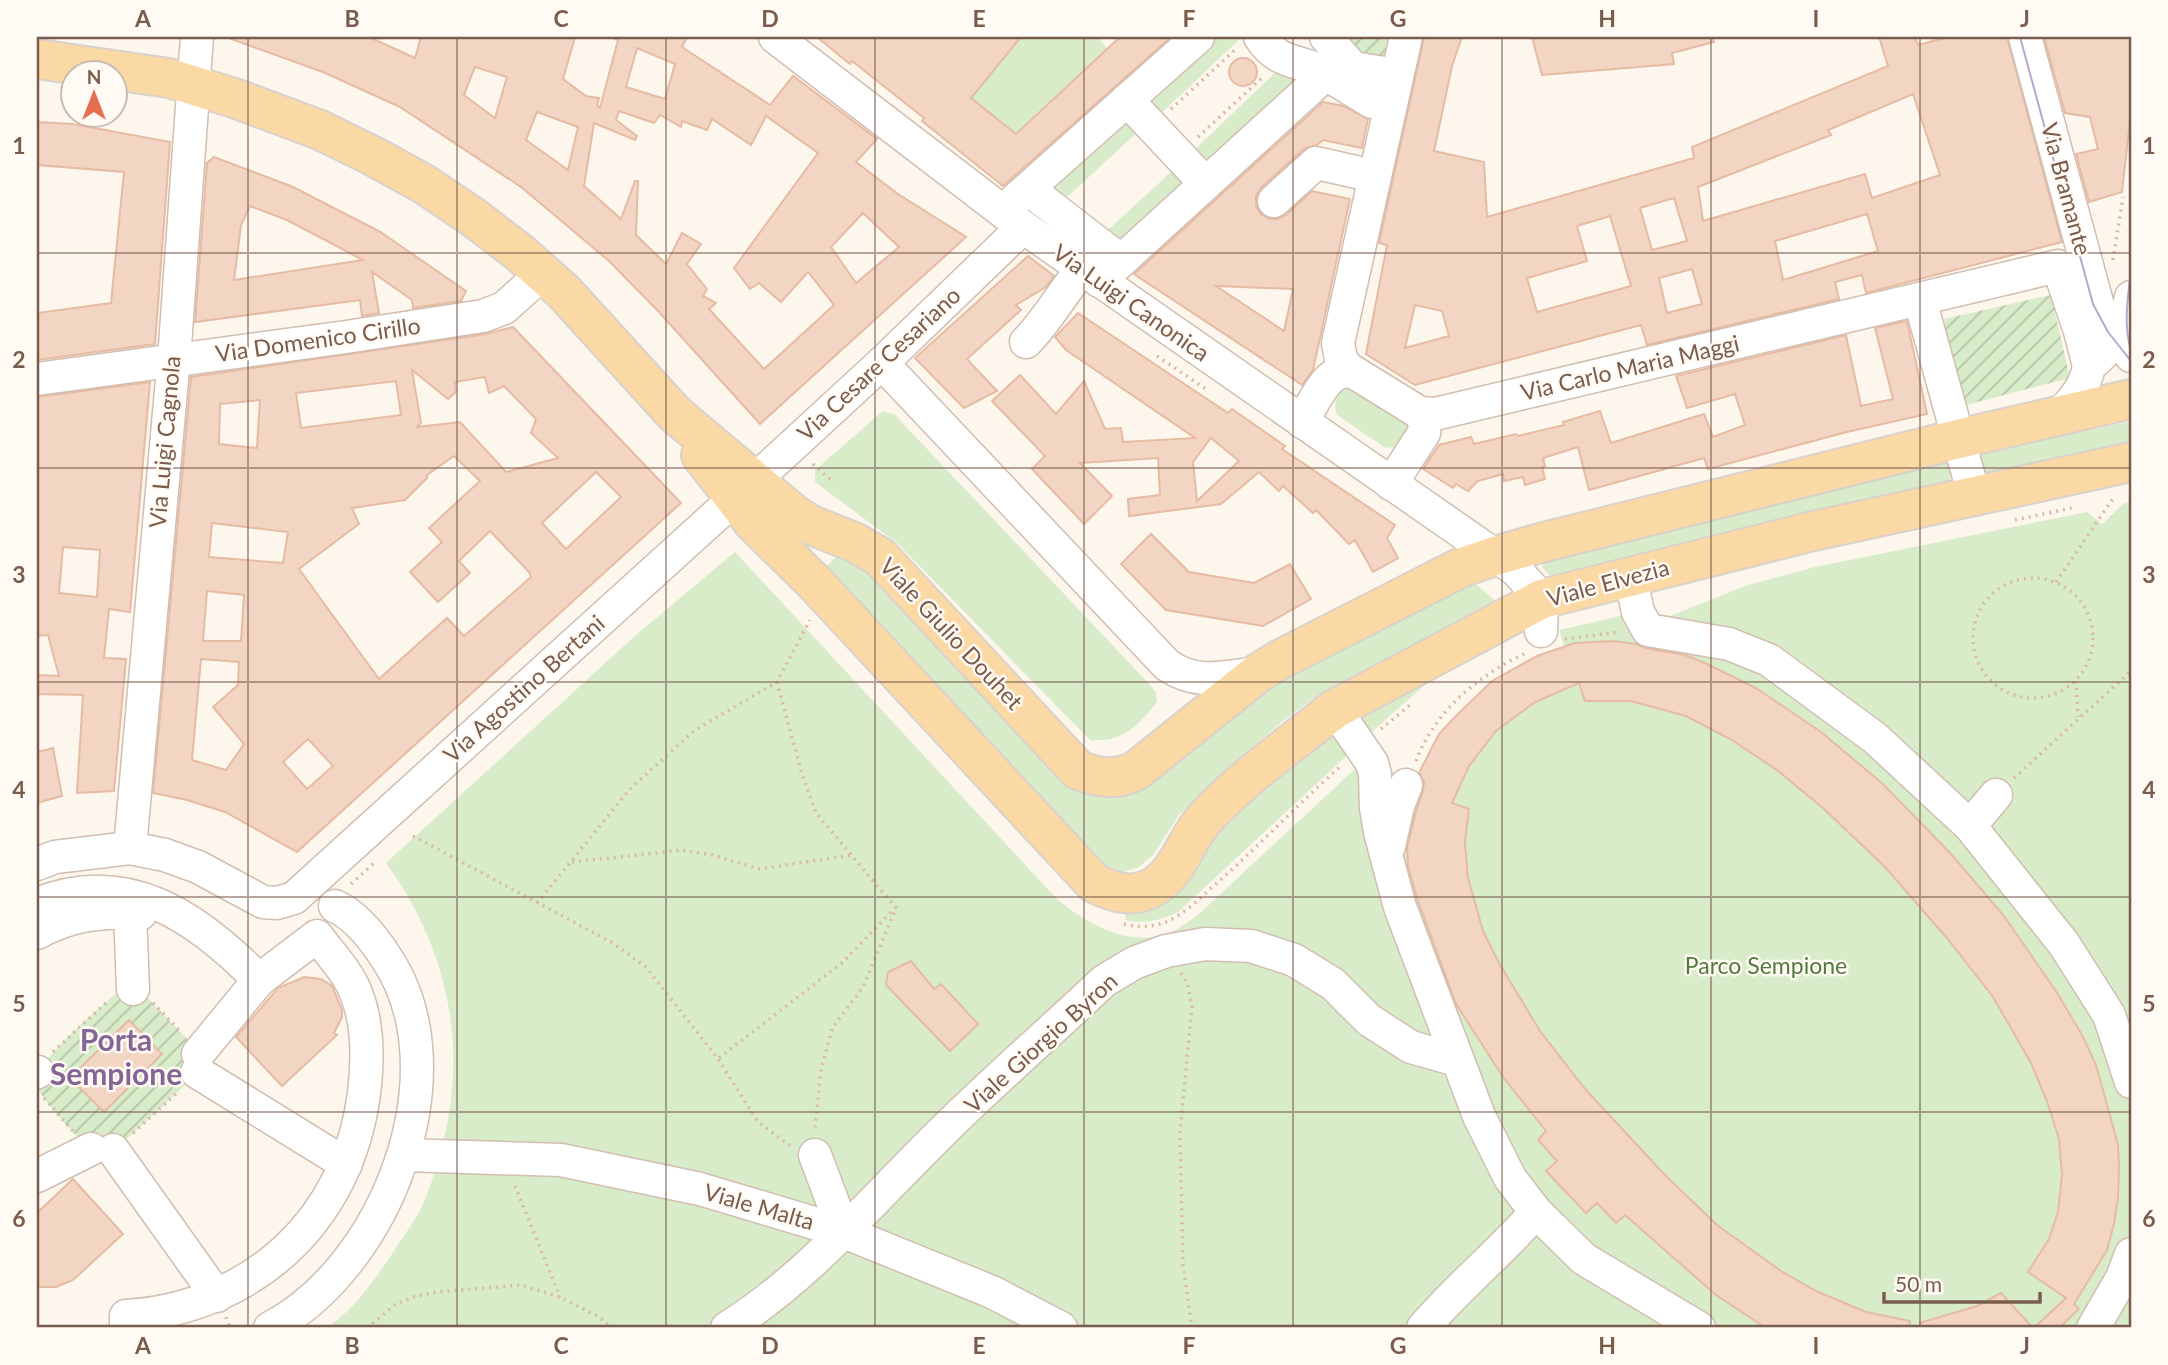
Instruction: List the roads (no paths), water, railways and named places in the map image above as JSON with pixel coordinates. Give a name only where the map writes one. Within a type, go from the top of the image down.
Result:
[{"type":"main road","points":[[37,59],[169,78],[267,109],[373,156],[424,184],[473,217],[564,292],[745,489],[754,523],[813,599]]},
{"type":"main road","points":[[1258,673],[1461,568],[1495,556],[1958,439],[2131,399]]},
{"type":"main road","name":"Viale Elvezia","points":[[813,599],[1094,883],[1115,894],[1135,894],[1155,887],[1169,874],[1205,818],[1247,778],[1335,709],[1545,630],[1630,575],[1974,495],[2125,476]]},
{"type":"main road","name":"Viale Giulio Douhet","points":[[745,489],[811,525],[854,542],[880,557],[1078,770],[1102,777],[1125,777],[1258,673]]},
{"type":"main road","points":[[813,599],[815,569],[825,552],[854,542]]},
{"type":"street","name":"Via Luigi Cagnola","points":[[130,848],[173,361],[197,37]]},
{"type":"street","name":"Via Luigi Canonica","points":[[775,37],[1022,205],[1100,270],[1302,422],[1516,570],[1545,630]]},
{"type":"street","name":"Via Cesare Cesariano","points":[[745,489],[882,363],[1022,205],[1128,100],[1198,37]]},
{"type":"street","points":[[1259,37],[1275,55],[1296,64],[1315,67],[1327,53]]},
{"type":"street","points":[[1278,37],[1293,46],[1309,44],[1353,68],[1397,75]]},
{"type":"street","points":[[1391,484],[1423,433],[1425,423],[1420,413],[1343,365],[1338,343],[1352,233],[1374,176],[1406,37]]},
{"type":"street","name":"Via Bramante","points":[[2025,37],[2098,306],[2124,347]]},
{"type":"street","points":[[1327,53],[1372,102]]},
{"type":"street","points":[[1026,342],[1042,326],[1061,294],[1100,270],[1205,183],[1327,53]]},
{"type":"street","points":[[1128,100],[1205,183]]},
{"type":"street","points":[[1274,201],[1316,163],[1374,176]]},
{"type":"street","name":"Via Carlo Maria Maggi","points":[[1420,413],[1435,414],[2058,266],[2089,366]]},
{"type":"street","name":"Via Domenico Cirillo","points":[[37,379],[483,316],[504,308],[543,274]]},
{"type":"street","points":[[2059,415],[2080,390],[2088,376],[2089,366],[2104,355],[2124,347],[2131,297]]},
{"type":"street","points":[[1920,300],[1974,495]]},
{"type":"street","points":[[882,363],[1167,665],[1181,675],[1195,679],[1258,673]]},
{"type":"street","points":[[1302,422],[1332,375],[1341,371],[1351,372]]},
{"type":"street","name":"Via Agostino Bertani","points":[[37,864],[55,857],[130,848],[164,855],[198,867],[270,904],[294,898],[745,489]]},
{"type":"street","points":[[1630,575],[1638,612],[1648,630],[1729,644],[1769,660],[1875,738],[1970,826],[2064,944],[2109,1015],[2131,1083]]},
{"type":"street","points":[[1335,709],[1372,763],[1376,808],[1400,907],[1479,1116],[1510,1178],[1536,1212],[1584,1259],[1695,1327]]},
{"type":"street","points":[[1387,854],[1398,806],[1406,785]]},
{"type":"street","points":[[1970,826],[1996,795]]},
{"type":"street","points":[[37,904],[55,897],[82,892],[119,893],[142,898],[172,909],[215,940],[260,980]]},
{"type":"street","points":[[270,1328],[298,1310],[331,1281],[359,1248],[379,1214],[404,1155],[415,1106],[415,1034],[408,1001],[394,969],[380,948],[348,914],[335,906]]},
{"type":"street","points":[[37,933],[77,916],[130,913],[180,923],[215,940]]},
{"type":"street","points":[[130,913],[133,989]]},
{"type":"street","points":[[126,1328],[126,1316],[177,1310],[217,1296],[257,1272],[296,1239],[321,1209],[346,1164],[359,1120],[366,1077],[362,1013],[356,991],[317,936],[260,980],[197,1063],[346,1164]]},
{"type":"street","name":"Viale Giorgio Byron","points":[[727,1328],[760,1308],[844,1232],[937,1136],[1104,981],[1134,963],[1162,941],[1251,946],[1294,960],[1333,984],[1369,1020],[1411,1047],[1457,1060]]},
{"type":"street","points":[[346,974],[380,948]]},
{"type":"street","points":[[37,1176],[102,1150],[217,1296]]},
{"type":"street","name":"Viale Malta","points":[[404,1155],[561,1160],[700,1189],[844,1232],[992,1292],[1061,1328]]},
{"type":"street","points":[[815,1155],[844,1232]]},
{"type":"street","points":[[1423,1328],[1451,1296],[1512,1239],[1536,1212]]},
{"type":"street","points":[[2093,1328],[2122,1278],[2131,1254]]},
{"type":"tram line","points":[[2020,37],[2093,304],[2108,332],[2131,361]]},
{"type":"tram line","points":[[2131,270],[2127,320],[2131,351]]},
{"type":"district","name":"Porta Sempione","points":[[116,1058]]},
{"type":"park label","name":"Parco Sempione","points":[[1766,966]]}]
